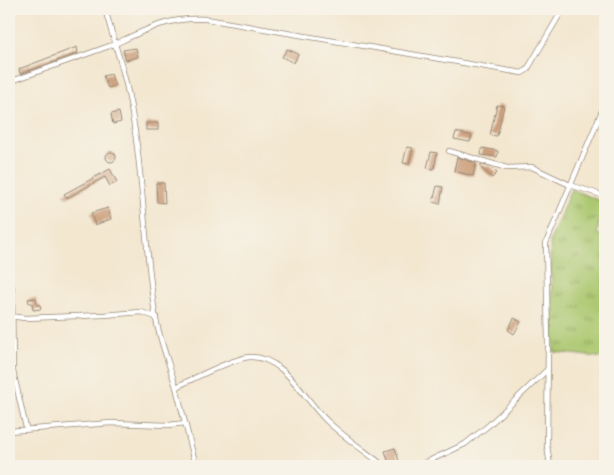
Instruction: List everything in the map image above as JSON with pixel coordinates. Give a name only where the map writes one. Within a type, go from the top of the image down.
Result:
[{"type":"street","points":[[105,9],[131,106],[138,151],[156,317],[196,466]]},
{"type":"street","points":[[9,82],[115,44],[171,20],[206,19],[522,73],[527,70],[563,9]]},
{"type":"street","points":[[550,466],[547,445],[548,369],[545,248],[605,104]]},
{"type":"street","points":[[449,151],[502,167],[532,167],[570,185],[605,196]]},
{"type":"street","points":[[9,278],[12,288],[13,371],[26,428]]},
{"type":"street","points":[[11,317],[104,315],[141,312],[156,317]]},
{"type":"street","points":[[176,387],[240,359],[250,357],[266,361],[287,375],[328,422],[384,466]]},
{"type":"street","points":[[418,466],[465,444],[548,369]]},
{"type":"street","points":[[9,431],[26,428],[185,422]]},
{"type":"green space","points":[[571,189],[603,202],[597,234],[605,236],[605,358],[554,352],[550,241]]},
{"type":"building","points":[[77,47],[78,53],[20,74],[19,69]]},
{"type":"building","points":[[136,48],[138,57],[126,60],[123,50]]},
{"type":"building","points":[[287,49],[298,54],[294,63],[282,57]]},
{"type":"building","points":[[111,74],[115,86],[108,88],[103,76]]},
{"type":"building","points":[[497,105],[504,106],[497,136],[490,135]]},
{"type":"building","points":[[119,112],[121,122],[113,124],[111,114]]},
{"type":"building","points":[[146,123],[158,123],[158,130],[146,130]]},
{"type":"building","points":[[456,132],[472,136],[470,142],[454,139]]},
{"type":"building","points":[[407,147],[413,148],[409,164],[403,163]]},
{"type":"building","points":[[482,148],[498,151],[497,157],[481,155]]},
{"type":"building","points":[[109,152],[113,152],[116,157],[115,161],[109,162],[106,159],[106,155]]},
{"type":"building","points":[[431,152],[437,153],[434,169],[427,168]]},
{"type":"building","points":[[457,157],[476,163],[473,176],[454,171]]},
{"type":"building","points":[[482,165],[491,167],[497,173],[492,178],[480,167]]},
{"type":"building","points":[[110,169],[117,182],[110,186],[105,177],[67,198],[64,194]]},
{"type":"building","points":[[156,183],[164,183],[165,203],[157,202]]},
{"type":"building","points":[[437,186],[443,187],[440,204],[433,202]]},
{"type":"building","points":[[108,208],[111,219],[95,225],[91,213]]},
{"type":"building","points":[[36,298],[37,305],[40,305],[41,309],[33,310],[32,303],[29,303],[28,299]]},
{"type":"building","points":[[514,318],[521,322],[514,334],[508,330]]},
{"type":"building","points":[[395,448],[400,464],[390,466],[385,451]]}]
